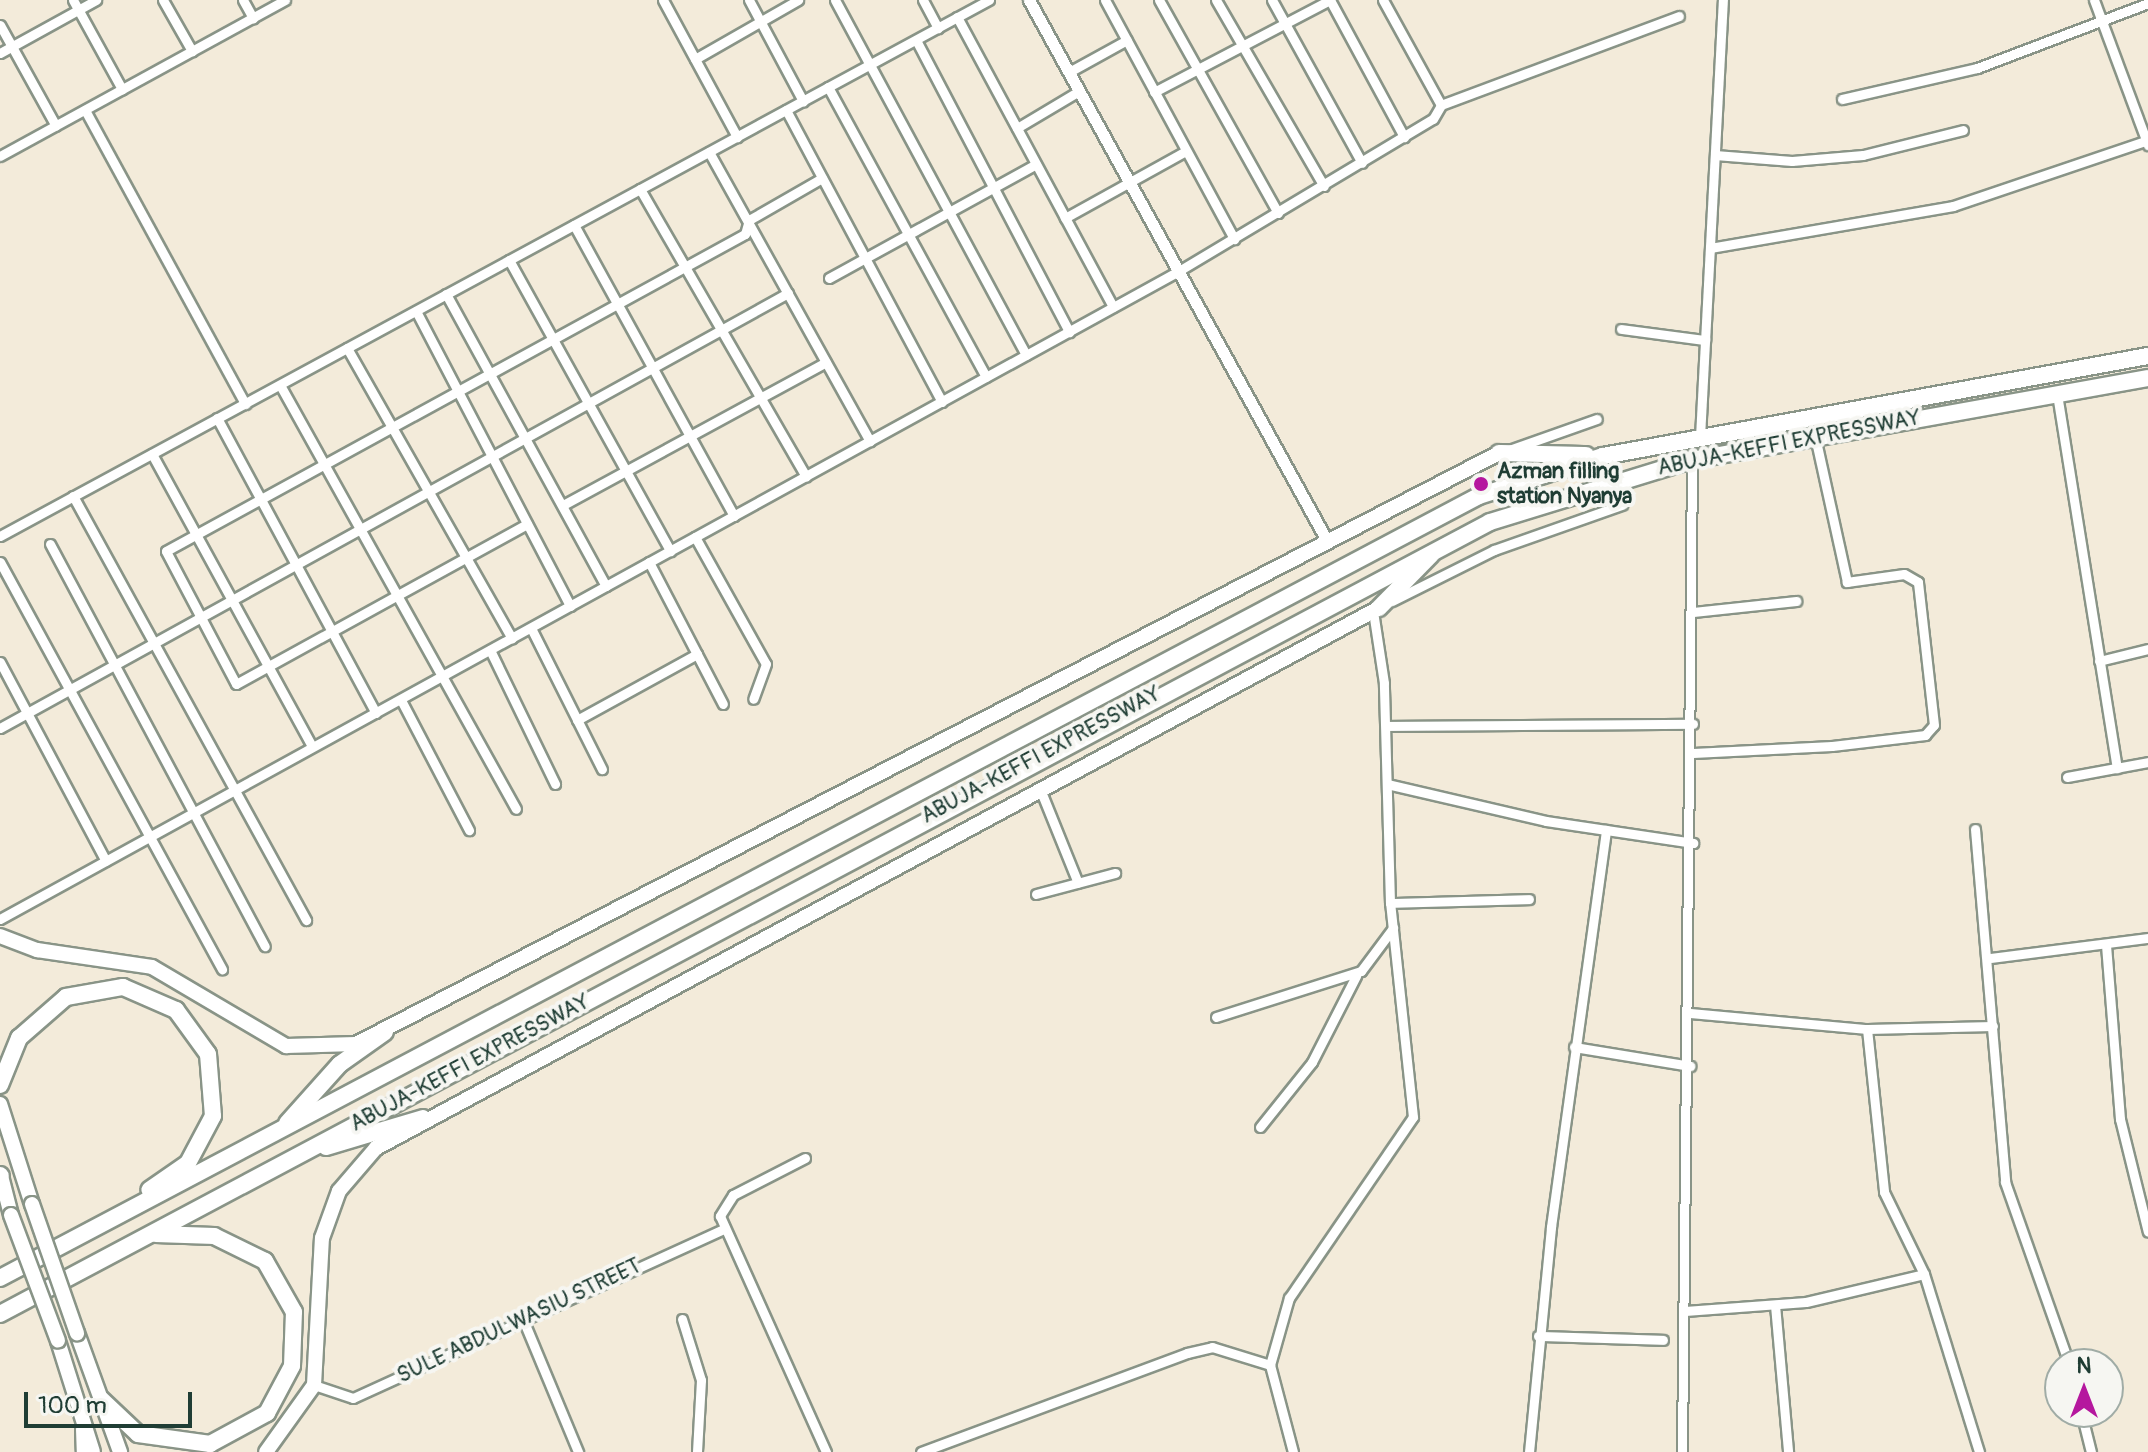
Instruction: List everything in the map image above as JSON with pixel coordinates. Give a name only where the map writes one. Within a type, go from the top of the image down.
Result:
[{"type":"highway","name":"ABUJA-KEFFI EXPRESSWAY","points":[[0,1278],[1426,520],[1521,480],[1603,456],[2148,356]]},
{"type":"highway","name":"ABUJA-KEFFI EXPRESSWAY","points":[[0,1314],[1450,539],[1542,502],[1692,460],[2148,378]]},
{"type":"highway","points":[[1499,453],[1603,456]]},
{"type":"highway","points":[[1376,610],[1450,539]]},
{"type":"highway","points":[[0,1085],[9,1054],[38,1015],[84,990],[123,987],[159,999],[200,1038],[215,1085],[204,1140],[174,1174],[87,1234]]},
{"type":"highway","points":[[283,1129],[329,1074],[385,1032]]},
{"type":"highway","points":[[305,1152],[423,1118]]},
{"type":"highway","points":[[101,1399],[138,1434],[210,1444],[267,1413],[292,1366],[294,1312],[265,1261],[214,1236],[154,1234]]},
{"type":"highway","points":[[84,1429],[85,1452]]},
{"type":"main road","points":[[0,936],[50,953],[152,967],[286,1046],[333,1049],[385,1032],[1326,539],[1499,453]]},
{"type":"main road","name":"ABUJA-KEFFI EXPRESSWAY","points":[[314,1385],[329,1212],[355,1167],[423,1118],[1376,610]]},
{"type":"main road","points":[[0,1104],[120,1452]]},
{"type":"main road","points":[[0,1175],[93,1452]]},
{"type":"main road","points":[[266,1452],[314,1385]]},
{"type":"street","points":[[0,53],[75,5],[96,0]]},
{"type":"street","points":[[163,0],[192,51]]},
{"type":"street","points":[[243,0],[253,18]]},
{"type":"street","points":[[0,156],[285,0]]},
{"type":"street","points":[[663,0],[737,137]]},
{"type":"street","points":[[749,0],[803,101]]},
{"type":"street","points":[[695,59],[798,0]]},
{"type":"street","points":[[835,0],[1026,355]]},
{"type":"street","points":[[923,0],[938,28]]},
{"type":"street","points":[[0,536],[989,0]]},
{"type":"street","points":[[1029,0],[1326,539]]},
{"type":"street","points":[[1105,0],[1234,239]]},
{"type":"street","points":[[1159,0],[1278,213]]},
{"type":"street","points":[[1216,0],[1324,186]]},
{"type":"street","points":[[1272,0],[1362,163]]},
{"type":"street","points":[[1154,92],[1330,0],[1404,137]]},
{"type":"street","points":[[1383,0],[1441,105]]},
{"type":"street","points":[[1700,437],[1723,0]]},
{"type":"street","points":[[1710,248],[1953,206],[2148,142],[2094,0]]},
{"type":"street","points":[[1842,99],[1977,68],[2148,3]]},
{"type":"street","points":[[75,5],[122,89]]},
{"type":"street","points":[[0,919],[1177,272],[1404,137],[1441,105],[1679,16]]},
{"type":"street","points":[[957,17],[1113,307]]},
{"type":"street","points":[[0,25],[56,126]]},
{"type":"street","points":[[916,40],[1069,332]]},
{"type":"street","points":[[1069,72],[1127,40]]},
{"type":"street","points":[[828,87],[986,377]]},
{"type":"street","points":[[1017,128],[1079,91]]},
{"type":"street","points":[[85,110],[245,404]]},
{"type":"street","points":[[786,110],[942,402]]},
{"type":"street","points":[[1715,155],[1792,161],[1863,155],[1963,130]]},
{"type":"street","points":[[1065,218],[1186,151]]},
{"type":"street","points":[[709,152],[870,441]]},
{"type":"street","points":[[829,278],[1036,164]]},
{"type":"street","points":[[527,524],[272,667],[233,684],[166,551],[745,234],[749,220],[822,178]]},
{"type":"street","points":[[640,189],[806,476]]},
{"type":"street","points":[[574,225],[734,516]]},
{"type":"street","points":[[509,260],[670,551]]},
{"type":"street","points":[[0,728],[493,459],[788,293]]},
{"type":"street","points":[[446,294],[606,586]]},
{"type":"street","points":[[416,311],[570,606]]},
{"type":"street","points":[[1621,329],[1705,340]]},
{"type":"street","points":[[347,348],[426,495],[512,638]]},
{"type":"street","points":[[563,505],[826,362]]},
{"type":"street","points":[[280,385],[516,809]]},
{"type":"street","points":[[2057,394],[2117,768]]},
{"type":"street","points":[[217,418],[299,563],[376,713]]},
{"type":"street","points":[[1499,453],[1597,419]]},
{"type":"street","points":[[1693,753],[1848,744],[1925,735],[1934,725],[1918,582],[1904,574],[1847,582],[1815,437]]},
{"type":"street","points":[[152,454],[272,667],[312,746]]},
{"type":"street","points":[[1682,1452],[1693,843],[1692,460]]},
{"type":"street","points":[[73,496],[238,789],[306,920]]},
{"type":"street","points":[[1293,1452],[1270,1365],[1305,1270],[1413,1117],[1390,903],[1386,726],[1376,610],[1494,550],[1622,505]]},
{"type":"street","points":[[695,537],[766,664],[753,699]]},
{"type":"street","points":[[50,544],[112,666],[195,812],[265,946]]},
{"type":"street","points":[[0,562],[222,969]]},
{"type":"street","points":[[649,562],[723,704]]},
{"type":"street","points":[[1693,612],[1796,601]]},
{"type":"street","points":[[531,628],[602,769]]},
{"type":"street","points":[[2099,661],[2148,649]]},
{"type":"street","points":[[490,650],[555,784]]},
{"type":"street","points":[[577,720],[697,654]]},
{"type":"street","points":[[0,662],[106,861]]},
{"type":"street","points":[[401,700],[469,830]]},
{"type":"street","points":[[1386,726],[1693,724]]},
{"type":"street","points":[[2067,777],[2148,762]]},
{"type":"street","points":[[1387,784],[1606,830],[1693,843]]},
{"type":"street","points":[[1040,789],[1078,883]]},
{"type":"street","points":[[1975,829],[1991,958],[1993,1026],[2008,1196],[2063,1348]]},
{"type":"street","points":[[1529,1452],[1538,1336],[1574,1047],[1606,830]]},
{"type":"street","points":[[1036,894],[1115,873]]},
{"type":"street","points":[[1390,903],[1529,899]]},
{"type":"street","points":[[1260,1127],[1312,1062],[1347,984],[1361,971],[1393,928]]},
{"type":"street","points":[[1991,958],[2148,938]]},
{"type":"street","points":[[2106,945],[2120,1119],[2148,1232]]},
{"type":"street","points":[[1216,1017],[1361,971]]},
{"type":"street","points":[[1690,1013],[1867,1029],[1993,1026]]},
{"type":"street","points":[[1867,1029],[1884,1192],[1924,1274],[1979,1452]]},
{"type":"street","points":[[1574,1047],[1690,1066]]},
{"type":"street","points":[[805,1158],[733,1195],[720,1216],[723,1229],[757,1286],[826,1452]]},
{"type":"street","name":"SULE ABDULWASIU STREET","points":[[314,1385],[353,1398],[723,1229]]},
{"type":"street","points":[[1685,1311],[1775,1305],[1924,1274]]},
{"type":"street","points":[[1775,1305],[1788,1452]]},
{"type":"street","points":[[682,1319],[701,1380],[697,1452]]},
{"type":"street","points":[[524,1322],[578,1452]]},
{"type":"street","points":[[1538,1336],[1663,1340]]},
{"type":"street","points":[[921,1452],[1187,1353],[1212,1347],[1270,1365]]},
{"type":"street","points":[[2085,1428],[2091,1452]]},
{"type":"place","name":"Azman filling station Nyanya","points":[[1481,484]]}]
